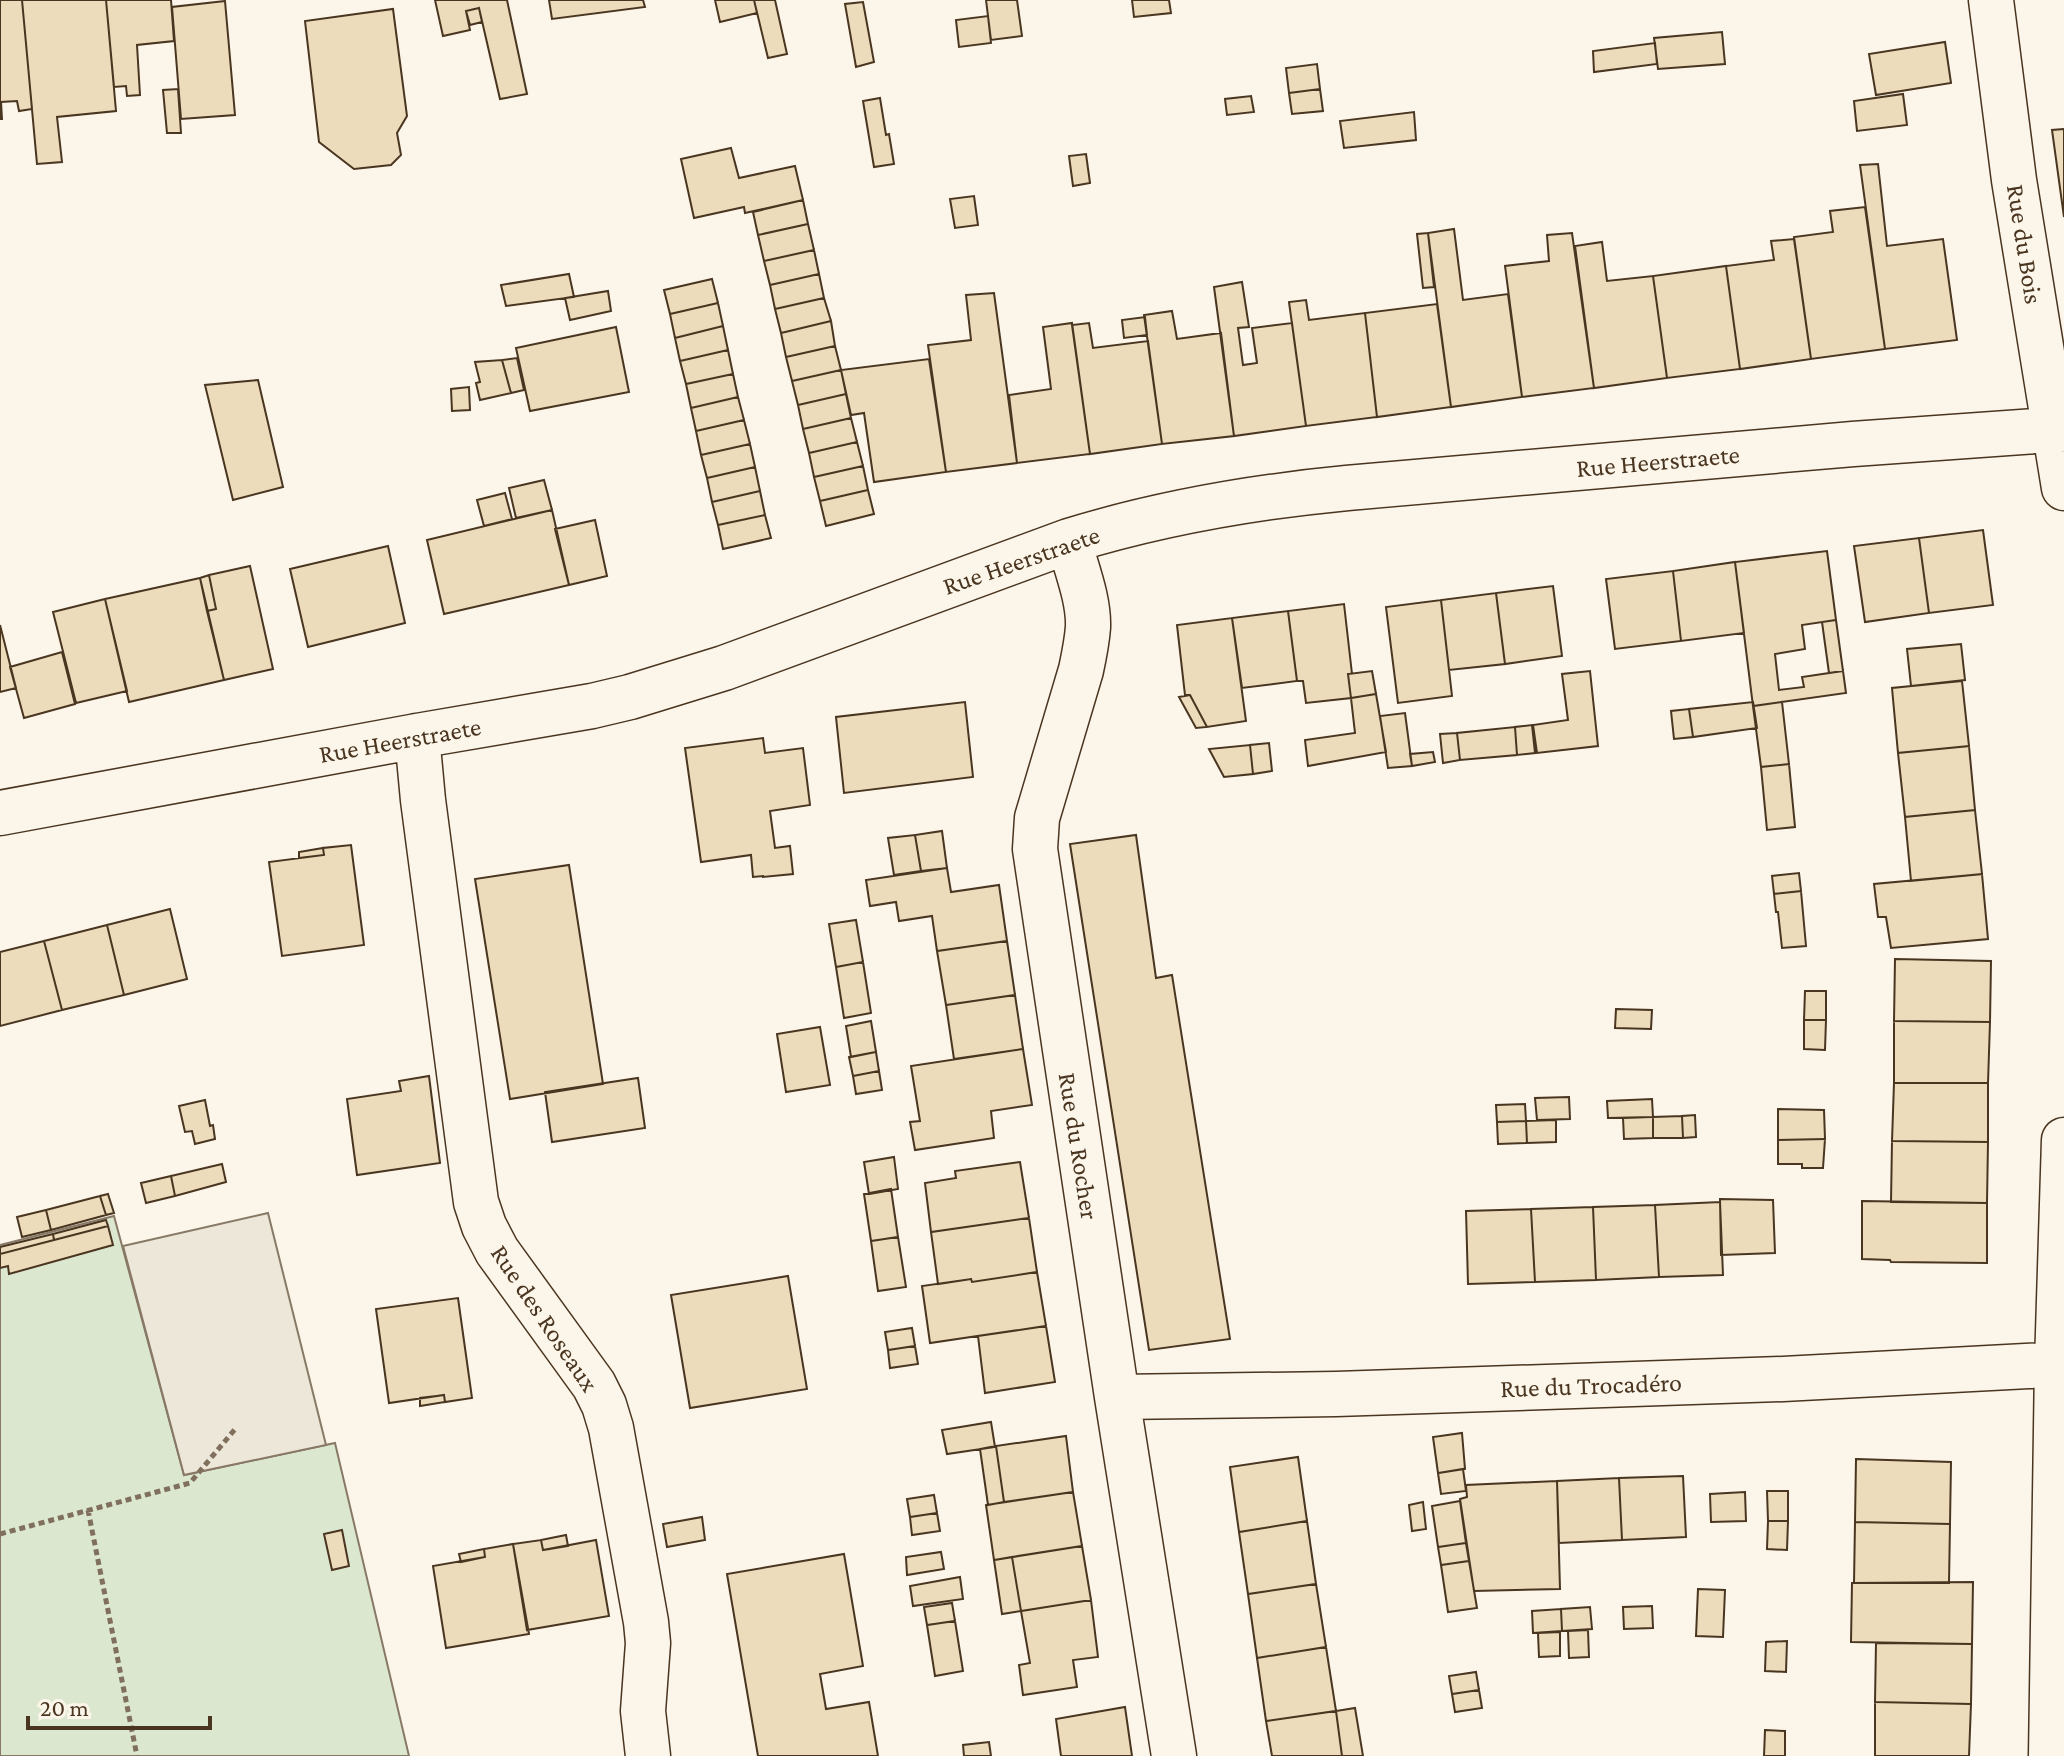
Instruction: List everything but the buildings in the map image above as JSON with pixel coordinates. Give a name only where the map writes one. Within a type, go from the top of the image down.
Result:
[{"type":"street","name":"Rue du Bois","points":[[1991,0],[2014,180],[2059,429],[2064,488]]},
{"type":"street","name":"Rue Heerstraete","points":[[0,813],[592,706],[675,684],[1069,541],[1156,517],[1230,503],[1295,493],[2059,429]]},
{"type":"street","name":"Rue du Rocher","points":[[1069,541],[1085,602],[1088,624],[1086,647],[1037,818],[1035,849],[1174,1756]]},
{"type":"street","name":"Rue des Roseaux","points":[[417,736],[476,1202],[497,1251],[594,1385],[608,1416],[646,1622],[648,1643],[643,1711],[648,1756]]},
{"type":"street","points":[[2051,1756],[2064,1140]]},
{"type":"street","name":"Rue du Trocadéro","points":[[1117,1397],[1783,1379],[2061,1364]]},
{"type":"path","points":[[0,1534],[190,1483],[236,1428]]},
{"type":"path","points":[[88,1510],[137,1756]]},
{"type":"green space","points":[[114,1216],[184,1475],[335,1443],[409,1756],[0,1756],[0,1245]]},
{"type":"shaded area","points":[[268,1213],[326,1445],[184,1475],[123,1246]]}]
